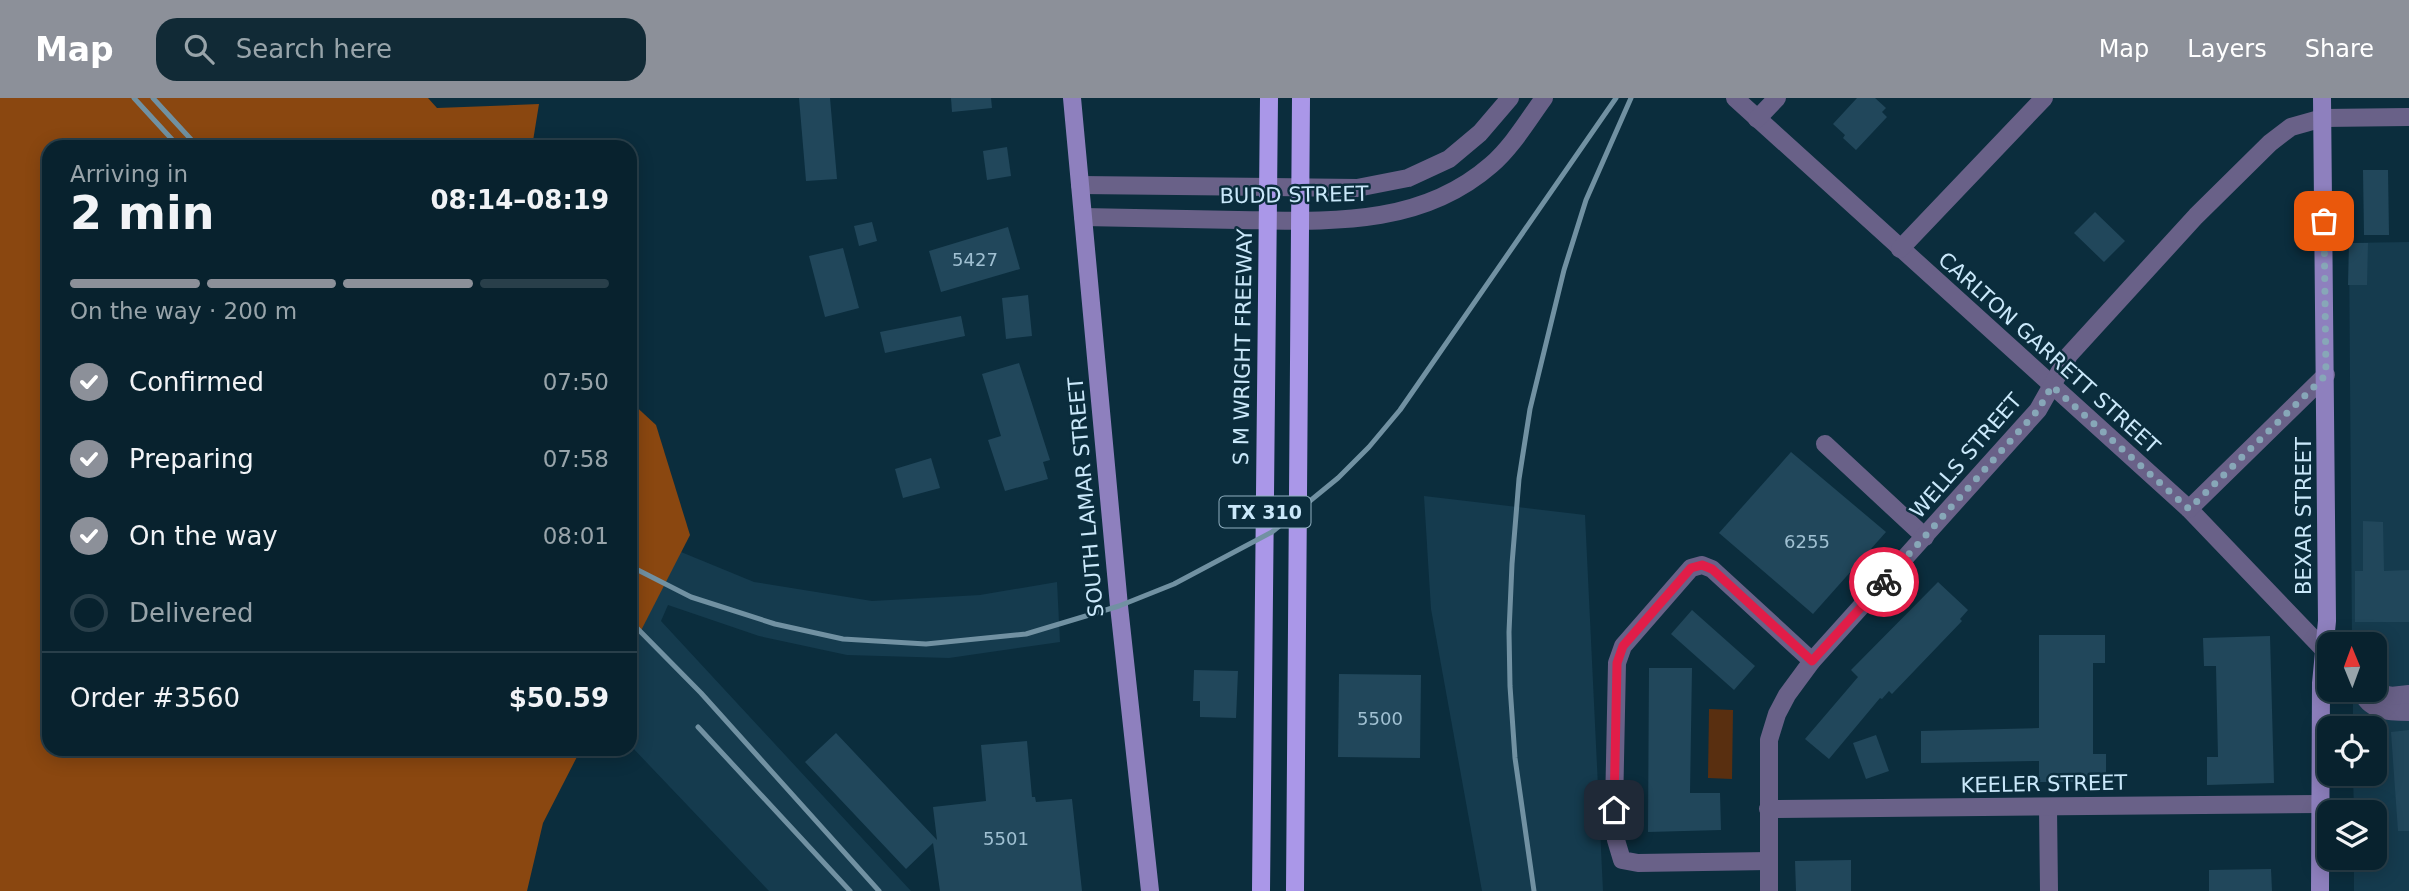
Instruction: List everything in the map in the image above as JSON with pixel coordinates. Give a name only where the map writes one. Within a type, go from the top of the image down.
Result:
[{"type":"main road","name":"S M WRIGHT FREEWAY","points":[[1261,891],[1269,98]]},
{"type":"main road","name":"TX 310","points":[[1295,891],[1303,98]]},
{"type":"street","name":"SOUTH LAMAR STREET","points":[[1072,98],[1117,593],[1150,891]]},
{"type":"street","name":"BUDD STREET","points":[[1080,186],[1357,188],[1408,178],[1449,159],[1480,133],[1510,98]]},
{"type":"street","name":"BUDD STREET","points":[[1083,218],[1319,221],[1359,219],[1404,212],[1457,189],[1492,165],[1544,98]]},
{"type":"street","name":"CARLTON GARRETT STREET","points":[[1735,98],[2189,509],[2317,642]]},
{"type":"street","points":[[1757,119],[1777,98]]},
{"type":"street","points":[[1900,249],[2045,98]]},
{"type":"street","name":"BEXAR STREET","points":[[2322,98],[2327,632]]},
{"type":"street","name":"WELLS STREET","points":[[1769,891],[1769,740],[1787,695],[1812,661],[2038,410],[2069,355],[2196,216],[2270,144],[2291,127],[2323,118],[2409,117]]},
{"type":"street","points":[[2189,509],[2326,375]]},
{"type":"street","points":[[1825,444],[1925,537]]},
{"type":"street","points":[[1769,861],[1638,863],[1622,860],[1616,840],[1614,810],[1617,663],[1623,646],[1691,568],[1702,565],[1712,569],[1812,661]]},
{"type":"street","points":[[2387,695],[2409,694]]},
{"type":"street","name":"BEXAR STREET","points":[[2319,800],[2321,702]]},
{"type":"street","points":[[2368,702],[2385,712],[2409,712]]},
{"type":"street","name":"KEELER STREET","points":[[1768,808],[2317,804]]},
{"type":"street","points":[[2048,807],[2049,891]]},
{"type":"street","name":"BEXAR STREET","points":[[2320,870],[2320,891]]},
{"type":"shaded area","points":[[0,98],[428,98],[437,108],[539,104],[533,140],[42,140],[42,756],[577,756],[543,823],[527,891],[0,891]]},
{"type":"shaded area","points":[[2409,242],[2409,891],[2354,891],[2354,870],[2387,870],[2387,800],[2354,800],[2353,786],[2387,786],[2387,716],[2353,716],[2353,702],[2387,702],[2387,632],[2352,632],[2349,243]]},
{"type":"shaded area","points":[[637,407],[656,425],[690,535],[637,638]]},
{"type":"shaded area","points":[[1424,496],[1585,515],[1603,891],[1482,891],[1431,609]]},
{"type":"shaded area","points":[[637,534],[754,582],[872,601],[980,595],[1057,582],[1060,642],[949,658],[847,655],[759,636],[668,605],[661,621],[911,891],[769,891],[637,752]]},
{"type":"shaded area","points":[[1709,709],[1733,710],[1732,779],[1708,778]]},
{"type":"building","points":[[799,98],[830,98],[837,179],[806,181]]},
{"type":"building","points":[[951,98],[991,98],[992,108],[952,112]]},
{"type":"building","points":[[1857,98],[1875,98],[1886,108],[1882,112],[1887,117],[1856,150],[1833,124]]},
{"type":"building","points":[[1007,147],[1011,176],[987,180],[983,151]]},
{"type":"building","points":[[2363,170],[2388,170],[2389,235],[2364,235]]},
{"type":"building","points":[[2095,212],[2125,241],[2104,262],[2074,233]]},
{"type":"building","points":[[872,222],[877,241],[859,246],[854,226]]},
{"type":"building","points":[[1008,227],[1020,269],[941,292],[929,251]]},
{"type":"building","points":[[2349,243],[2368,243],[2367,285],[2348,285]]},
{"type":"building","points":[[843,248],[859,308],[825,317],[809,256]]},
{"type":"building","points":[[1028,295],[1032,336],[1006,339],[1002,298]]},
{"type":"building","points":[[961,316],[965,336],[885,353],[880,332]]},
{"type":"building","points":[[1019,363],[1050,460],[1043,462],[1048,479],[1005,491],[988,440],[1001,436],[982,374]]},
{"type":"building","points":[[1791,452],[1886,532],[1813,614],[1719,533]]},
{"type":"building","points":[[931,458],[940,488],[903,498],[895,469]]},
{"type":"building","points":[[2363,521],[2383,522],[2384,571],[2409,570],[2409,622],[2355,622],[2355,571],[2363,571]]},
{"type":"building","points":[[1938,582],[1968,610],[1960,619],[1962,621],[1892,694],[1889,691],[1880,698],[1829,759],[1805,739],[1858,677],[1851,670]]},
{"type":"building","points":[[1692,610],[1755,666],[1734,690],[1671,634]]},
{"type":"building","points":[[2039,635],[2105,635],[2105,663],[2093,663],[2093,754],[2106,754],[2106,782],[2039,782],[2039,761],[1921,763],[1921,731],[2039,728]]},
{"type":"building","points":[[2270,636],[2274,783],[2207,785],[2207,757],[2218,757],[2216,666],[2204,666],[2203,638]]},
{"type":"building","points":[[1649,668],[1692,668],[1690,793],[1720,793],[1721,830],[1648,832]]},
{"type":"building","points":[[1194,670],[1238,671],[1236,718],[1200,717],[1200,701],[1193,701]]},
{"type":"building","points":[[1339,674],[1421,675],[1420,758],[1338,757]]},
{"type":"building","points":[[2409,730],[2409,831],[2398,831],[2391,732]]},
{"type":"building","points":[[836,733],[937,840],[933,807],[986,801],[981,745],[1027,741],[1032,797],[1035,797],[1036,802],[1072,799],[1082,891],[940,891],[933,843],[906,869],[805,762]]},
{"type":"building","points":[[1876,735],[1889,771],[1866,779],[1853,743]]},
{"type":"building","points":[[1851,860],[1851,891],[1796,891],[1795,861]]},
{"type":"building","points":[[2271,869],[2272,891],[2209,891],[2209,870]]},
{"type":"railway","points":[[134,98],[173,140]]},
{"type":"railway","points":[[153,98],[192,140]]},
{"type":"railway","points":[[637,570],[691,597],[775,624],[843,639],[926,644],[1026,634],[1119,606],[1174,584],[1272,532],[1338,478],[1369,447],[1400,410],[1616,98]]},
{"type":"railway","points":[[1534,891],[1515,758],[1510,686],[1509,632],[1519,479],[1530,409],[1564,270],[1586,200],[1631,98]]},
{"type":"railway","points":[[637,628],[701,693],[879,891]]},
{"type":"railway","points":[[698,727],[850,891]]},
{"type":"way so far","points":[[1884,582],[2038,410],[2052,386],[2189,509],[2326,375],[2324,221]]},
{"type":"route","points":[[1614,810],[1617,663],[1623,646],[1691,568],[1702,565],[1712,569],[1812,661],[1884,582]]}]
